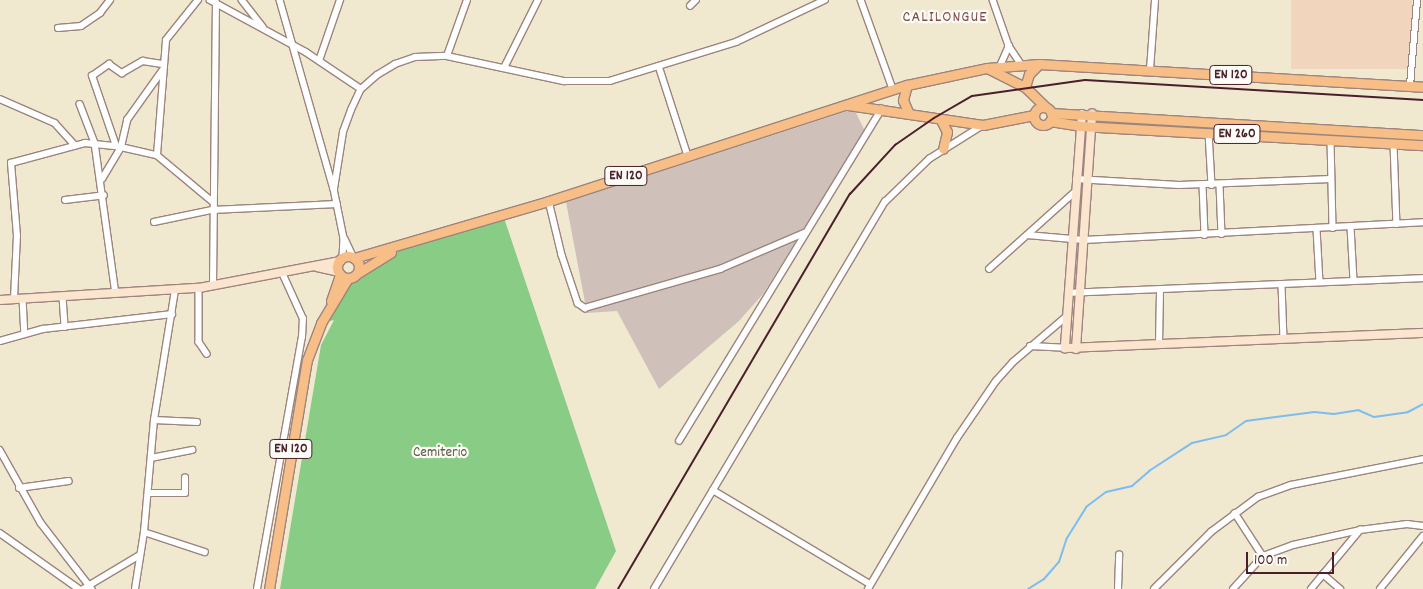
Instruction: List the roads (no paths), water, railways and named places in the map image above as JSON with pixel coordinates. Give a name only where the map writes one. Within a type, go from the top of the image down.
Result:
[{"type":"main road","name":"EN 120","points":[[269,589],[307,360],[342,275],[341,259],[354,258],[549,201],[907,84],[987,68],[1039,64],[1423,87]]},
{"type":"main road","points":[[1025,87],[1029,74],[1039,64]]},
{"type":"main road","points":[[987,68],[1025,87],[1049,114],[1040,124],[1034,115]]},
{"type":"main road","points":[[907,84],[903,100],[909,114]]},
{"type":"main road","name":"EN 120","points":[[845,105],[983,125],[1034,115],[1038,108],[1049,114]]},
{"type":"main road","name":"EN 260","points":[[1049,114],[1092,114],[1423,135]]},
{"type":"main road","name":"EN 260","points":[[1049,114],[1080,126],[1423,145]]},
{"type":"main road","points":[[1149,130],[1150,119]]},
{"type":"main road","points":[[941,120],[947,132],[943,149]]},
{"type":"main road","points":[[1266,135],[1267,125]]},
{"type":"main road","name":"EN 120","points":[[342,275],[358,273],[406,243]]},
{"type":"main road","points":[[354,258],[359,265],[358,273]]},
{"type":"street","points":[[58,28],[81,26],[100,13],[110,0]]},
{"type":"street","points":[[157,155],[162,68],[170,32],[198,0]]},
{"type":"street","points":[[242,0],[265,29]]},
{"type":"street","points":[[280,0],[290,43],[334,189],[344,238],[354,258]]},
{"type":"street","points":[[319,61],[340,0]]},
{"type":"street","points":[[446,56],[467,0]]},
{"type":"street","points":[[504,68],[538,0]]},
{"type":"street","points":[[690,6],[696,0]]},
{"type":"street","points":[[334,189],[343,132],[361,89],[376,75],[395,64],[414,57],[446,56],[564,81],[593,83],[659,66],[736,42],[825,0]]},
{"type":"street","points":[[861,0],[893,89]]},
{"type":"street","points":[[993,0],[1009,46],[1022,65]]},
{"type":"street","points":[[1150,70],[1155,0]]},
{"type":"street","points":[[1410,86],[1417,0]]},
{"type":"street","points":[[213,286],[213,1],[290,43],[361,89]]},
{"type":"street","points":[[1000,66],[1009,46]]},
{"type":"street","points":[[118,146],[92,76],[109,64],[122,73],[143,61],[162,68]]},
{"type":"street","points":[[659,66],[688,156]]},
{"type":"street","points":[[102,178],[118,146],[128,120],[142,95],[162,68]]},
{"type":"street","points":[[0,99],[55,123],[75,144]]},
{"type":"street","points":[[80,104],[95,142],[102,178],[116,294]]},
{"type":"street","points":[[679,442],[804,232],[882,109]]},
{"type":"street","points":[[1065,348],[1082,114]]},
{"type":"street","points":[[1076,349],[1092,114]]},
{"type":"street","points":[[654,589],[886,202],[910,175],[943,149],[983,125]]},
{"type":"street","points":[[1209,133],[1212,185]]},
{"type":"street","points":[[1331,140],[1333,228]]},
{"type":"street","points":[[14,299],[16,219],[10,165],[75,144],[95,142],[118,146],[157,155],[212,201]]},
{"type":"street","points":[[1394,144],[1397,224]]},
{"type":"street","points":[[1076,179],[1202,185],[1331,179]]},
{"type":"street","points":[[1202,185],[1205,235]]},
{"type":"street","points":[[1220,185],[1222,234]]},
{"type":"street","points":[[989,269],[1076,191]]},
{"type":"street","points":[[64,200],[104,195]]},
{"type":"street","points":[[549,201],[562,255],[578,303],[585,308],[720,270],[769,251],[804,232]]},
{"type":"street","points":[[154,222],[212,210],[337,204]]},
{"type":"street","points":[[1028,235],[1084,240],[1423,222]]},
{"type":"street","points":[[1351,227],[1354,280]]},
{"type":"street","points":[[1317,229],[1320,282]]},
{"type":"street","points":[[0,300],[176,291],[213,286],[312,267],[341,259],[344,238]]},
{"type":"street","points":[[312,267],[342,275]]},
{"type":"street","points":[[257,589],[302,337],[303,319],[282,273]]},
{"type":"street","points":[[1068,293],[1160,291],[1423,278]]},
{"type":"street","points":[[1282,285],[1284,339]]},
{"type":"street","points":[[199,288],[199,342],[207,354]]},
{"type":"street","points":[[135,589],[144,532],[154,420],[176,291]]},
{"type":"street","points":[[1159,344],[1160,291]]},
{"type":"street","points":[[63,297],[65,327]]},
{"type":"street","points":[[23,299],[25,333]]},
{"type":"street","points":[[0,341],[25,333],[172,314]]},
{"type":"street","points":[[713,490],[869,586],[974,411],[1002,374],[1030,346],[1067,316]]},
{"type":"street","points":[[1030,346],[1076,349],[1423,333]]},
{"type":"street","points":[[154,420],[197,422]]},
{"type":"street","points":[[0,450],[19,488],[86,588]]},
{"type":"street","points":[[151,458],[192,450]]},
{"type":"street","points":[[1154,589],[1191,550],[1235,513],[1274,490],[1423,459]]},
{"type":"street","points":[[148,493],[185,493],[185,478]]},
{"type":"street","points":[[19,488],[70,481]]},
{"type":"street","points":[[1235,513],[1263,556]]},
{"type":"street","points":[[1233,589],[1263,556],[1302,542],[1360,530],[1407,524],[1423,526]]},
{"type":"street","points":[[1311,589],[1360,530]]},
{"type":"street","points":[[144,532],[205,552]]},
{"type":"street","points":[[0,533],[86,588]]},
{"type":"street","points":[[1382,588],[1423,536]]},
{"type":"street","points":[[86,588],[140,555]]},
{"type":"street","points":[[1118,589],[1119,555]]},
{"type":"street","points":[[1323,574],[1340,589]]},
{"type":"waterway","points":[[1028,589],[1044,579],[1059,562],[1067,538],[1086,507],[1106,492],[1132,486],[1149,471],[1192,443],[1226,435],[1246,421],[1314,412],[1334,414],[1358,410],[1374,417],[1408,412],[1423,404]]},
{"type":"railway","points":[[618,589],[850,194],[895,145],[934,118],[972,96],[1085,80],[1423,100]]},
{"type":"district","name":"CALILONGUE","points":[[945,18]]},
{"type":"park label","name":"Cemiterio","points":[[440,454]]}]
